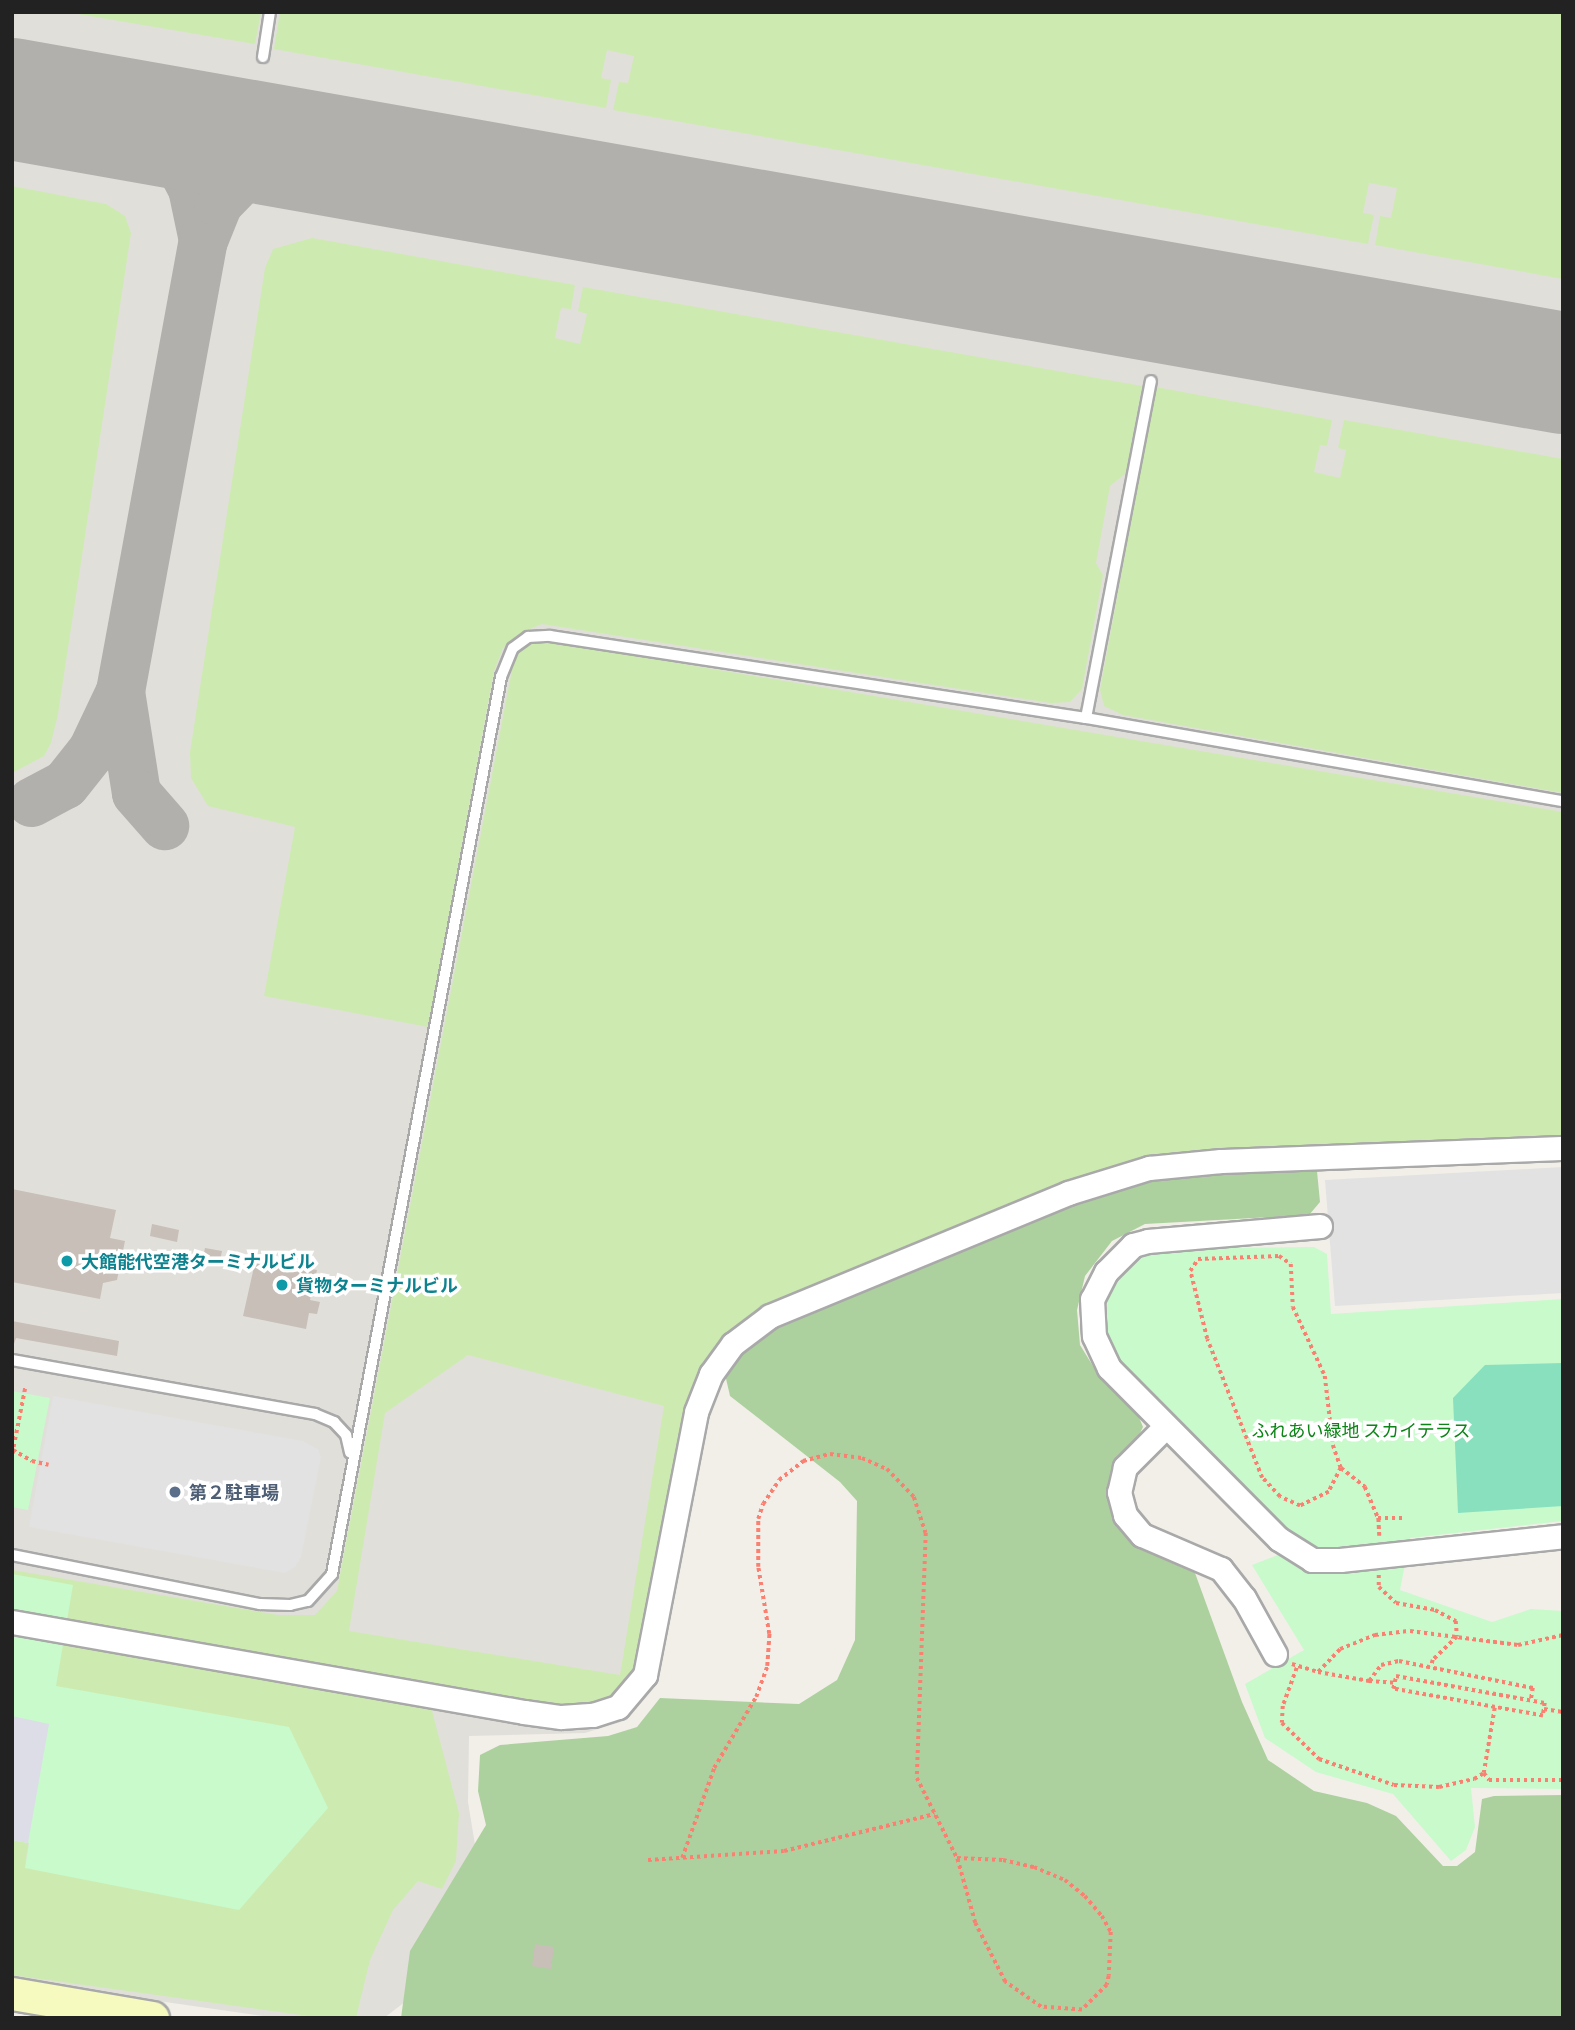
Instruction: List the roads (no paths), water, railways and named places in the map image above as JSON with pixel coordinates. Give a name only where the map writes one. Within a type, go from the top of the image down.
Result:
[{"type":"main road","points":[[12,1993],[153,2018]]},
{"type":"street","points":[[12,1622],[524,1712],[561,1717],[593,1715],[618,1707],[645,1675],[695,1412],[711,1374],[726,1354],[770,1316],[1068,1193],[1149,1168],[1221,1161],[1563,1147]]},
{"type":"street","points":[[1320,1226],[1148,1241],[1133,1245],[1105,1272],[1091,1298],[1094,1336],[1109,1368],[1279,1539],[1312,1560],[1379,1556],[1563,1536]]},
{"type":"street","points":[[1165,1427],[1125,1467],[1119,1492],[1125,1515],[1142,1535],[1221,1569],[1244,1598],[1275,1654]]},
{"type":"lane","points":[[263,58],[270,12]]},
{"type":"lane","points":[[1086,718],[1151,381]]},
{"type":"lane","points":[[12,1555],[260,1604],[308,1601],[332,1574],[501,677],[513,648],[528,637],[550,636],[1086,718],[1563,801]]},
{"type":"lane","points":[[12,1360],[315,1414],[334,1422],[346,1435],[352,1459]]},
{"type":"place","name":"大館能代空港ターミナルビル","points":[[67,1261]]},
{"type":"place","name":"貨物ターミナルビル","points":[[282,1285]]},
{"type":"place","name":"第２駐車場","points":[[175,1492]]},
{"type":"park label","name":"ふれあい緑地 スカイテラス","points":[[1361,1430]]}]
